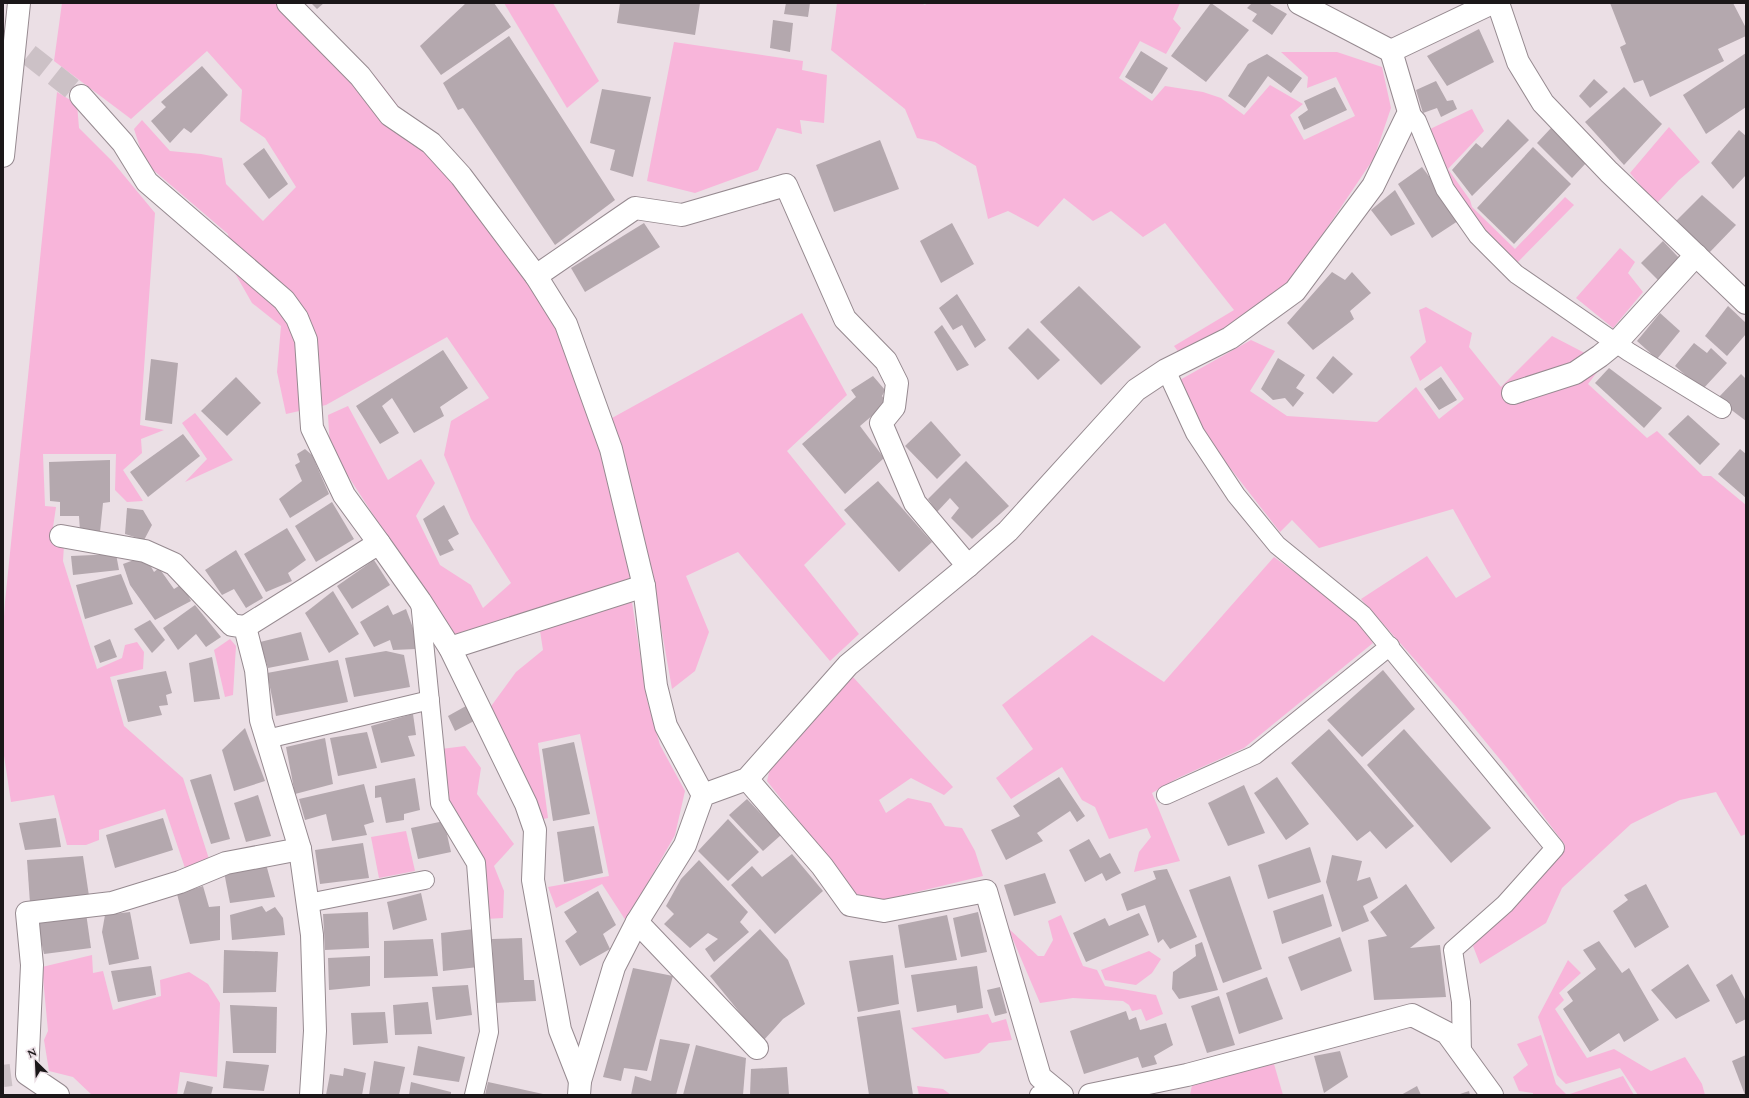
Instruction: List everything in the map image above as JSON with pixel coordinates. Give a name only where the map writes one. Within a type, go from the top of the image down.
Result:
[{"type":"main road","points":[[3,156],[19,3]]},
{"type":"main road","points":[[288,3],[360,76],[390,115],[431,143],[461,176],[536,276],[566,324],[611,450],[644,586],[656,686],[666,726],[703,795],[685,845],[637,922],[614,966],[579,1088]]},
{"type":"main road","points":[[703,795],[747,779],[848,666],[1008,531],[1136,390],[1166,370],[1230,338],[1295,291],[1373,186],[1409,112],[1391,51],[1299,3]]},
{"type":"main road","points":[[1391,51],[1492,3]]},
{"type":"main road","points":[[1498,3],[1518,62],[1543,103],[1609,172],[1746,303]]},
{"type":"main road","points":[[81,96],[123,143],[147,182],[284,300],[297,318],[306,340],[312,428],[344,495],[420,601],[450,648],[526,804],[534,830],[533,880],[560,1030],[579,1088]]},
{"type":"main road","points":[[536,276],[635,208],[682,215],[786,185],[845,319],[886,361],[897,383],[894,407],[881,423],[915,503],[968,566]]},
{"type":"main road","points":[[1513,393],[1575,373],[1600,356],[1616,343],[1696,255]]},
{"type":"main road","points":[[60,536],[145,551],[174,564],[232,625],[245,628],[379,543]]},
{"type":"main road","points":[[450,648],[644,586]]},
{"type":"main road","points":[[245,628],[256,670],[261,720],[300,849],[308,903],[312,934],[315,1031],[311,1095]]},
{"type":"main road","points":[[747,779],[822,866],[850,905],[884,911],[986,892],[1040,1077],[1052,1093]]},
{"type":"main road","points":[[58,1095],[19,1075],[32,965],[27,913],[112,903],[180,882],[226,863],[300,849]]},
{"type":"main road","points":[[637,922],[757,1048]]},
{"type":"main road","points":[[1090,1095],[1187,1075],[1412,1015],[1447,1033],[1492,1095]]},
{"type":"lane","points":[[1409,112],[1417,121],[1445,189],[1478,236],[1516,274],[1616,343],[1722,409]]},
{"type":"lane","points":[[1166,370],[1195,433],[1236,495],[1277,545],[1363,615],[1555,848],[1505,904],[1453,950],[1461,1002],[1462,1054]]},
{"type":"lane","points":[[420,601],[440,803],[476,863],[489,1032],[474,1095]]},
{"type":"lane","points":[[1166,795],[1255,755],[1390,646]]},
{"type":"lane","points":[[267,740],[430,700]]},
{"type":"lane","points":[[308,903],[425,880]]},
{"type":"shaded area","points":[[62,3],[290,3],[376,77],[534,284],[561,330],[600,447],[633,579],[453,638],[330,448],[328,415],[348,406],[388,480],[421,459],[435,483],[416,516],[440,565],[471,585],[483,608],[511,583],[471,519],[444,455],[451,421],[489,398],[447,337],[326,405],[286,414],[277,372],[281,326],[252,303],[232,268],[228,234],[145,163],[134,129],[142,120],[170,151],[222,158],[226,184],[263,221],[296,187],[265,138],[240,121],[242,90],[207,51],[131,119],[54,61]]},
{"type":"shaded area","points":[[504,3],[553,3],[599,81],[567,108]]},
{"type":"shaded area","points":[[837,3],[921,3],[925,5],[927,3],[1180,3],[1173,19],[1181,28],[1166,54],[1140,41],[1119,78],[1152,101],[1165,86],[1203,92],[1221,98],[1244,115],[1270,85],[1303,104],[1290,115],[1304,140],[1355,116],[1336,77],[1307,88],[1308,77],[1281,52],[1337,52],[1382,67],[1391,108],[1374,158],[1292,280],[1234,325],[1180,354],[1174,346],[1234,310],[1165,223],[1143,237],[1111,211],[1093,221],[1064,198],[1038,227],[1008,211],[988,219],[976,166],[935,142],[917,138],[905,109],[831,50]]},
{"type":"shaded area","points":[[674,42],[803,61],[802,70],[827,75],[824,123],[800,120],[802,134],[777,128],[758,170],[695,193],[647,181]]},
{"type":"shaded area","points":[[57,92],[77,104],[79,128],[112,161],[155,213],[140,425],[164,430],[141,439],[142,453],[123,470],[143,501],[127,502],[115,490],[116,454],[43,454],[45,506],[56,507],[51,541],[64,545],[63,561],[97,669],[122,658],[125,645],[137,642],[144,652],[143,669],[110,677],[124,726],[183,778],[209,859],[185,868],[165,809],[99,830],[99,840],[86,845],[67,845],[54,795],[11,802],[3,749],[3,631]]},
{"type":"shaded area","points":[[1472,109],[1484,131],[1448,169],[1470,200],[1472,207],[1515,249],[1565,197],[1574,205],[1515,265],[1476,225],[1451,188],[1428,130]]},
{"type":"shaded area","points":[[1669,127],[1700,162],[1679,180],[1656,204],[1630,173]]},
{"type":"shaded area","points":[[1620,248],[1635,262],[1628,273],[1643,292],[1613,328],[1576,298]]},
{"type":"shaded area","points":[[1426,307],[1472,333],[1469,347],[1501,387],[1552,336],[1604,363],[1588,384],[1647,438],[1657,431],[1703,476],[1711,476],[1746,505],[1746,834],[1741,836],[1716,792],[1680,800],[1631,824],[1562,888],[1546,923],[1480,964],[1473,946],[1565,845],[1512,774],[1457,707],[1361,599],[1427,556],[1456,598],[1491,577],[1453,509],[1319,548],[1292,520],[1280,532],[1202,432],[1178,381],[1251,340],[1275,351],[1250,391],[1287,416],[1377,422],[1416,387],[1439,419],[1464,399],[1441,366],[1420,381],[1410,357],[1426,342],[1419,310]]},
{"type":"shaded area","points":[[802,313],[847,395],[787,451],[846,524],[804,565],[859,634],[830,661],[738,552],[686,576],[709,632],[695,671],[672,689],[656,598],[612,418]]},
{"type":"shaded area","points":[[195,413],[233,460],[185,482],[207,459],[182,423]]},
{"type":"shaded area","points":[[1274,557],[1355,617],[1373,643],[1244,748],[1178,778],[1152,793],[1180,861],[1134,872],[1139,852],[1151,837],[1147,828],[1109,839],[1095,807],[1082,800],[1062,767],[1011,799],[996,778],[1033,749],[1002,705],[1092,635],[1164,682]]},
{"type":"shaded area","points":[[632,602],[647,700],[660,745],[685,791],[675,835],[626,921],[602,884],[556,908],[548,887],[609,876],[580,734],[538,743],[548,818],[539,820],[489,709],[516,672],[543,650],[540,631]]},
{"type":"shaded area","points":[[230,639],[236,646],[233,695],[225,697],[214,650]]},
{"type":"shaded area","points":[[853,677],[953,787],[944,795],[911,778],[879,800],[886,813],[908,798],[931,803],[945,826],[962,828],[975,851],[983,876],[883,900],[856,894],[767,781],[771,764]]},
{"type":"shaded area","points":[[465,746],[481,768],[477,794],[514,844],[494,866],[504,891],[503,918],[486,919],[444,800],[441,749]]},
{"type":"shaded area","points":[[406,831],[415,871],[379,878],[371,837]]},
{"type":"shaded area","points":[[1061,915],[1083,966],[1097,970],[1105,986],[1156,995],[1163,1014],[1146,1021],[1141,1009],[1132,1011],[1129,1005],[1123,1001],[1073,998],[1040,1003],[1008,928],[1038,956],[1044,956],[1053,940],[1048,921]]},
{"type":"shaded area","points":[[1149,951],[1161,959],[1152,973],[1136,985],[1105,980],[1101,970]]},
{"type":"shaded area","points":[[92,955],[93,973],[103,971],[113,1010],[161,996],[160,980],[189,972],[208,984],[220,1003],[217,1077],[180,1072],[177,1095],[92,1095],[73,1077],[49,1071],[44,1040],[48,1031],[42,967]]},
{"type":"shaded area","points":[[1568,960],[1581,973],[1559,993],[1564,1000],[1555,1009],[1587,1058],[1614,1049],[1651,1071],[1685,1057],[1702,1084],[1705,1095],[1638,1095],[1620,1068],[1566,1084],[1557,1075],[1538,1017]]},
{"type":"shaded area","points":[[988,1014],[992,1023],[1006,1019],[1012,1040],[989,1043],[979,1053],[945,1059],[911,1028]]},
{"type":"shaded area","points":[[1541,1035],[1556,1084],[1567,1095],[1533,1095],[1533,1093],[1519,1091],[1513,1077],[1528,1065],[1517,1044]]},
{"type":"shaded area","points":[[1274,1064],[1283,1095],[1190,1095],[1192,1085]]},
{"type":"shaded area","points":[[1623,1076],[1634,1095],[1567,1095]]},
{"type":"shaded area","points":[[917,1086],[943,1089],[951,1095],[919,1095]]},
{"type":"building","points":[[311,3],[324,3],[317,9]]},
{"type":"building","points":[[466,3],[494,3],[511,27],[441,75],[420,46]]},
{"type":"building","points":[[620,3],[700,3],[695,35],[617,23]]},
{"type":"building","points":[[786,3],[810,3],[808,17],[784,14]]},
{"type":"building","points":[[1211,3],[1249,30],[1206,82],[1171,56]]},
{"type":"building","points":[[1252,3],[1268,3],[1287,14],[1272,35],[1252,21],[1257,14],[1247,8]]},
{"type":"building","points":[[1610,3],[1733,3],[1746,28],[1746,36],[1718,49],[1724,61],[1650,97],[1643,80],[1634,83],[1620,47],[1626,44]]},
{"type":"building","points":[[773,20],[793,23],[790,52],[770,48]]},
{"type":"building","points":[[1479,29],[1494,62],[1447,86],[1427,56]]},
{"type":"building","points":[[509,36],[615,200],[555,245],[463,108],[458,110],[443,83]]},
{"type":"building","points":[[1141,51],[1168,68],[1152,94],[1125,77]]},
{"type":"building","points":[[1746,53],[1746,107],[1706,134],[1683,95]]},
{"type":"building","points":[[1267,54],[1302,78],[1291,93],[1268,76],[1245,108],[1228,96],[1248,64]]},
{"type":"building","points":[[202,66],[228,95],[191,133],[184,128],[170,143],[151,121],[166,107],[161,102]]},
{"type":"building","points":[[1594,79],[1608,92],[1590,108],[1579,96]]},
{"type":"building","points":[[1436,81],[1447,101],[1453,100],[1457,109],[1441,117],[1437,108],[1423,113],[1416,90]]},
{"type":"building","points":[[1335,87],[1347,110],[1304,130],[1298,117],[1308,110],[1304,101]]},
{"type":"building","points":[[1624,87],[1662,124],[1624,165],[1585,122]]},
{"type":"building","points":[[602,89],[651,97],[633,177],[610,170],[615,150],[590,143]]},
{"type":"building","points":[[1508,119],[1529,140],[1472,196],[1452,170],[1476,143],[1482,148]]},
{"type":"building","points":[[1552,127],[1587,162],[1572,178],[1537,143]]},
{"type":"building","points":[[1739,130],[1746,136],[1746,175],[1733,189],[1711,163]]},
{"type":"building","points":[[880,140],[899,189],[834,212],[816,165]]},
{"type":"building","points":[[1533,147],[1571,184],[1514,244],[1477,208]]},
{"type":"building","points":[[264,148],[288,184],[269,199],[243,164]]},
{"type":"building","points":[[1422,167],[1461,219],[1432,238],[1398,184]]},
{"type":"building","points":[[1395,190],[1415,224],[1391,236],[1371,210]]},
{"type":"building","points":[[1702,195],[1736,225],[1708,254],[1676,221]]},
{"type":"building","points":[[644,223],[660,247],[585,292],[571,268]]},
{"type":"building","points":[[952,223],[974,264],[941,283],[920,241]]},
{"type":"building","points":[[1663,241],[1680,259],[1659,281],[1641,263]]},
{"type":"building","points":[[1332,272],[1345,280],[1352,272],[1371,293],[1350,311],[1354,319],[1313,350],[1287,323]]},
{"type":"building","points":[[1079,286],[1141,347],[1101,385],[1040,322]]},
{"type":"building","points":[[957,294],[986,340],[975,348],[962,325],[953,330],[939,308]]},
{"type":"building","points":[[1728,306],[1746,323],[1746,334],[1727,356],[1705,336]]},
{"type":"building","points":[[1660,313],[1680,331],[1657,359],[1637,341]]},
{"type":"building","points":[[942,325],[969,365],[957,371],[934,332]]},
{"type":"building","points":[[1028,328],[1060,360],[1038,380],[1008,348]]},
{"type":"building","points":[[1694,343],[1707,353],[1711,348],[1727,363],[1702,390],[1675,366]]},
{"type":"building","points":[[443,350],[468,388],[440,407],[444,416],[414,433],[392,398],[382,406],[399,433],[380,444],[356,406]]},
{"type":"building","points":[[1333,356],[1353,374],[1333,394],[1316,378]]},
{"type":"building","points":[[1278,358],[1305,375],[1296,388],[1304,393],[1293,407],[1285,398],[1273,400],[1261,389]]},
{"type":"building","points":[[151,359],[178,363],[172,424],[145,420]]},
{"type":"building","points":[[1609,368],[1662,408],[1644,428],[1595,383]]},
{"type":"building","points":[[1741,374],[1746,379],[1746,421],[1717,399]]},
{"type":"building","points":[[873,376],[885,390],[882,396],[887,403],[860,426],[884,458],[845,494],[802,444],[856,397],[851,390]]},
{"type":"building","points":[[236,377],[261,403],[227,436],[201,411]]},
{"type":"building","points":[[1441,377],[1457,400],[1439,410],[1424,389]]},
{"type":"building","points":[[1688,415],[1720,444],[1700,465],[1668,434]]},
{"type":"building","points":[[931,421],[961,455],[937,479],[905,446]]},
{"type":"building","points":[[183,434],[200,456],[148,497],[130,472]]},
{"type":"building","points":[[305,449],[312,455],[329,494],[290,518],[279,499],[302,481],[295,465],[300,462],[297,454]]},
{"type":"building","points":[[1740,449],[1746,454],[1746,498],[1718,474]]},
{"type":"building","points":[[110,460],[110,502],[103,503],[100,532],[80,531],[79,516],[60,516],[60,502],[50,501],[49,462]]},
{"type":"building","points":[[966,461],[1009,506],[972,539],[951,518],[959,508],[950,498],[937,512],[928,499]]},
{"type":"building","points":[[878,481],[932,542],[899,572],[844,510]]},
{"type":"building","points":[[332,502],[354,539],[316,562],[295,526]]},
{"type":"building","points":[[444,505],[459,534],[448,540],[454,550],[440,556],[423,519]]},
{"type":"building","points":[[127,508],[143,510],[152,525],[144,540],[125,534]]},
{"type":"building","points":[[287,528],[306,560],[288,573],[292,581],[266,592],[244,554]]},
{"type":"building","points":[[236,550],[263,598],[246,608],[234,589],[222,595],[205,570]]},
{"type":"building","points":[[116,554],[119,570],[73,575],[71,556]]},
{"type":"building","points":[[145,556],[154,572],[159,568],[174,589],[182,584],[191,601],[155,620],[130,585],[123,564]]},
{"type":"building","points":[[374,560],[390,585],[352,609],[337,586]]},
{"type":"building","points":[[121,574],[133,604],[85,619],[76,585]]},
{"type":"building","points":[[333,591],[359,634],[329,653],[305,613]]},
{"type":"building","points":[[195,605],[221,637],[206,647],[196,634],[178,650],[163,628]]},
{"type":"building","points":[[388,605],[393,615],[406,609],[413,628],[416,649],[393,650],[390,640],[374,647],[360,622]]},
{"type":"building","points":[[150,620],[165,640],[152,653],[134,629]]},
{"type":"building","points":[[301,632],[309,660],[268,668],[260,642]]},
{"type":"building","points":[[110,639],[117,657],[100,663],[94,646]]},
{"type":"building","points":[[386,651],[404,655],[410,687],[354,697],[345,658]]},
{"type":"building","points":[[212,657],[220,699],[194,702],[189,663]]},
{"type":"building","points":[[338,660],[348,702],[276,716],[267,673]]},
{"type":"building","points":[[1383,670],[1415,709],[1362,757],[1327,720]]},
{"type":"building","points":[[166,671],[172,693],[166,695],[168,705],[159,706],[162,715],[128,722],[117,680]]},
{"type":"building","points":[[466,706],[474,721],[455,731],[448,716]]},
{"type":"building","points":[[413,714],[416,735],[408,736],[415,756],[381,763],[371,726]]},
{"type":"building","points":[[245,728],[265,781],[234,791],[222,750]]},
{"type":"building","points":[[1329,729],[1414,826],[1386,849],[1370,831],[1357,841],[1291,763]]},
{"type":"building","points":[[1404,729],[1491,828],[1451,863],[1367,765]]},
{"type":"building","points":[[367,732],[377,768],[338,776],[330,738]]},
{"type":"building","points":[[325,738],[333,784],[295,794],[286,747]]},
{"type":"building","points":[[574,742],[590,814],[553,821],[542,749]]},
{"type":"building","points":[[211,774],[230,839],[211,844],[190,780]]},
{"type":"building","points":[[1059,777],[1085,816],[1077,822],[1070,811],[1037,833],[1043,841],[1006,860],[991,830],[1020,816],[1013,806]]},
{"type":"building","points":[[1277,777],[1309,824],[1286,840],[1254,793]]},
{"type":"building","points":[[415,778],[420,810],[404,814],[404,820],[386,823],[381,797],[375,798],[375,786]]},
{"type":"building","points":[[364,784],[374,822],[364,825],[367,835],[332,841],[326,814],[305,820],[299,799]]},
{"type":"building","points":[[1244,785],[1265,833],[1228,846],[1208,803]]},
{"type":"building","points":[[258,795],[271,836],[246,842],[234,803]]},
{"type":"building","points":[[747,799],[781,835],[763,851],[729,815]]},
{"type":"building","points":[[56,818],[61,847],[25,850],[19,823]]},
{"type":"building","points":[[163,818],[173,850],[115,868],[106,835]]},
{"type":"building","points":[[728,819],[759,852],[728,881],[698,851]]},
{"type":"building","points":[[444,821],[451,852],[418,859],[411,828]]},
{"type":"building","points":[[594,826],[603,873],[564,882],[557,832]]},
{"type":"building","points":[[1089,839],[1100,858],[1110,853],[1121,873],[1106,881],[1102,873],[1085,882],[1069,850]]},
{"type":"building","points":[[363,843],[369,878],[320,884],[315,850]]},
{"type":"building","points":[[1310,847],[1321,882],[1268,899],[1258,865]]},
{"type":"building","points":[[792,854],[823,891],[775,934],[731,885],[752,866],[762,877]]},
{"type":"building","points":[[1332,855],[1362,861],[1357,881],[1370,877],[1378,898],[1363,906],[1369,921],[1342,932],[1326,882]]},
{"type":"building","points":[[83,856],[89,896],[30,903],[27,860]]},
{"type":"building","points":[[699,860],[748,912],[740,922],[749,932],[714,962],[705,949],[718,939],[708,933],[690,948],[664,924],[674,914],[666,906],[681,879]]},
{"type":"building","points":[[266,864],[275,897],[230,903],[224,872]]},
{"type":"building","points":[[1167,869],[1197,937],[1170,949],[1163,939],[1158,943],[1145,905],[1127,911],[1121,894],[1156,879],[1153,871]]},
{"type":"building","points":[[1045,873],[1056,903],[1014,916],[1004,885]]},
{"type":"building","points":[[1230,876],[1262,969],[1223,983],[1189,890]]},
{"type":"building","points":[[1406,884],[1435,928],[1410,948],[1440,945],[1446,997],[1374,1000],[1368,940],[1387,936],[1370,912]]},
{"type":"building","points":[[1646,884],[1669,927],[1635,948],[1613,911],[1628,900],[1624,895]]},
{"type":"building","points":[[203,886],[209,907],[220,906],[220,940],[190,944],[177,894]]},
{"type":"building","points":[[598,891],[616,925],[603,934],[610,949],[580,966],[565,941],[577,932],[564,912]]},
{"type":"building","points":[[421,893],[427,920],[393,930],[387,902]]},
{"type":"building","points":[[1323,894],[1332,926],[1282,944],[1273,911]]},
{"type":"building","points":[[262,906],[266,912],[275,907],[283,918],[285,935],[232,940],[230,915]]},
{"type":"building","points":[[130,912],[139,959],[109,965],[102,932],[105,915]]},
{"type":"building","points":[[368,912],[369,948],[325,950],[323,914]]},
{"type":"building","points":[[978,912],[987,952],[961,957],[953,918]]},
{"type":"building","points":[[86,913],[91,948],[44,954],[36,919]]},
{"type":"building","points":[[1139,913],[1149,935],[1086,962],[1073,933],[1105,918],[1109,926]]},
{"type":"building","points":[[947,915],[957,960],[905,968],[898,925]]},
{"type":"building","points":[[474,929],[478,967],[443,971],[441,933]]},
{"type":"building","points":[[760,929],[788,960],[805,1004],[783,1019],[763,1041],[710,976]]},
{"type":"building","points":[[1340,937],[1352,971],[1301,991],[1288,957]]},
{"type":"building","points":[[522,938],[524,980],[534,980],[536,1001],[495,1003],[492,939]]},
{"type":"building","points":[[433,939],[438,976],[384,978],[384,941]]},
{"type":"building","points":[[1599,941],[1622,973],[1629,968],[1659,1020],[1624,1042],[1619,1033],[1590,1052],[1563,1009],[1573,1001],[1567,992],[1596,969],[1583,950]]},
{"type":"building","points":[[1202,942],[1218,990],[1179,999],[1172,989],[1173,972],[1196,956],[1195,945]]},
{"type":"building","points":[[224,950],[278,952],[276,992],[223,993]]},
{"type":"building","points":[[893,955],[899,1004],[858,1012],[849,961]]},
{"type":"building","points":[[370,956],[370,986],[329,990],[328,958]]},
{"type":"building","points":[[1688,964],[1710,1001],[1676,1019],[1651,990]]},
{"type":"building","points":[[151,966],[156,995],[118,1002],[111,971]]},
{"type":"building","points":[[977,966],[983,1008],[957,1013],[956,1005],[917,1012],[911,975]]},
{"type":"building","points":[[633,968],[673,976],[647,1071],[624,1068],[621,1081],[603,1077]]},
{"type":"building","points":[[1732,974],[1746,1001],[1746,1019],[1736,1024],[1716,985]]},
{"type":"building","points":[[1267,977],[1283,1019],[1239,1034],[1226,993]]},
{"type":"building","points":[[468,985],[472,1015],[436,1020],[432,987]]},
{"type":"building","points":[[1000,987],[1007,1013],[995,1016],[987,990]]},
{"type":"building","points":[[1219,996],[1235,1045],[1207,1053],[1191,1006]]},
{"type":"building","points":[[428,1002],[432,1034],[395,1035],[393,1005]]},
{"type":"building","points":[[230,1005],[277,1007],[276,1053],[233,1053]]},
{"type":"building","points":[[900,1010],[913,1095],[869,1095],[857,1017]]},
{"type":"building","points":[[1126,1011],[1129,1020],[1136,1017],[1140,1030],[1166,1023],[1173,1045],[1154,1056],[1157,1064],[1142,1068],[1138,1057],[1084,1074],[1070,1031]]},
{"type":"building","points":[[385,1012],[388,1043],[353,1045],[351,1013]]},
{"type":"building","points":[[660,1039],[690,1044],[676,1095],[631,1095],[635,1076],[651,1081]]},
{"type":"building","points":[[696,1045],[746,1058],[743,1095],[683,1095]]},
{"type":"building","points":[[418,1046],[465,1057],[459,1082],[413,1075]]},
{"type":"building","points":[[1340,1051],[1348,1077],[1324,1093],[1314,1056]]},
{"type":"building","points":[[1746,1055],[1746,1095],[1745,1095],[1732,1061]]},
{"type":"building","points":[[226,1061],[269,1065],[264,1091],[223,1088]]},
{"type":"building","points":[[374,1061],[405,1067],[399,1095],[369,1095]]},
{"type":"building","points":[[787,1067],[789,1095],[750,1095],[751,1069]]},
{"type":"building","points":[[344,1068],[366,1073],[362,1095],[326,1095],[330,1074],[343,1076]]},
{"type":"building","points":[[187,1081],[213,1087],[211,1095],[183,1095]]},
{"type":"building","points":[[411,1082],[451,1092],[451,1095],[409,1095]]},
{"type":"building","points":[[488,1082],[543,1094],[543,1095],[485,1095]]},
{"type":"building","points":[[1417,1086],[1421,1095],[1401,1095]]},
{"type":"building","points":[[1469,1091],[1470,1095],[1457,1095]]},
{"type":"tunnel","points":[[3,34],[81,96]]},
{"type":"tunnel","points":[[3,1076],[11,1075]]}]
